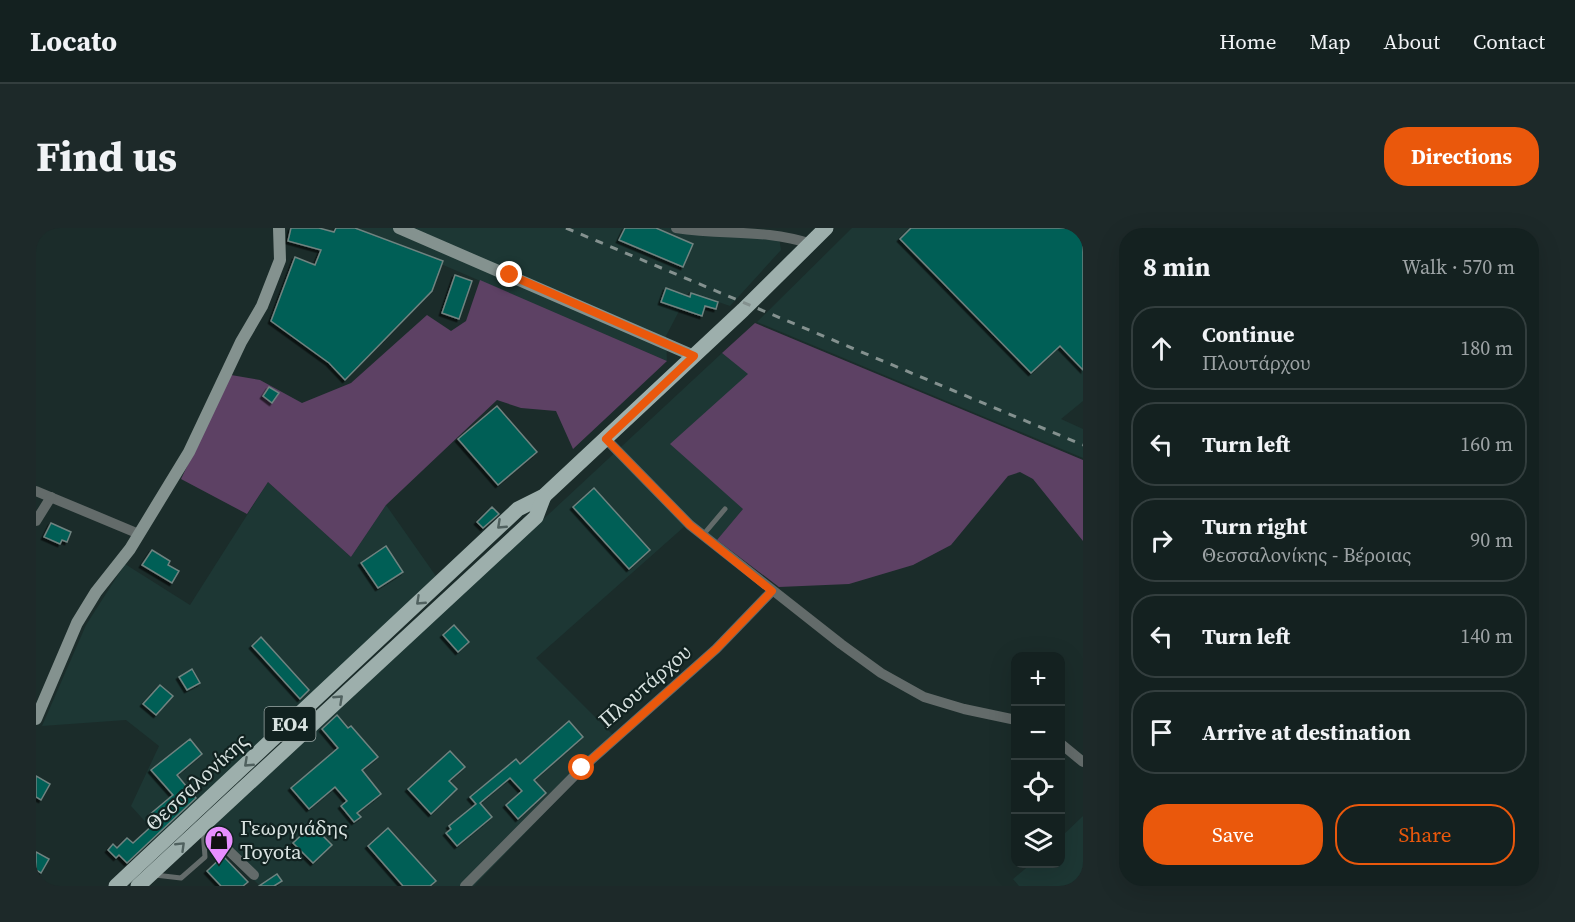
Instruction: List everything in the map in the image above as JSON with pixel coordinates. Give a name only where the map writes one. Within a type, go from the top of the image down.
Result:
[{"type":"main road","name":"ΕΟ4","points":[[544,496],[819,237],[834,228]]},
{"type":"main road","name":"Θεσσαλονίκης","points":[[116,886],[518,509],[544,496]]},
{"type":"main road","name":"Θεσσαλονίκης","points":[[138,886],[536,517],[544,496]]},
{"type":"street","points":[[36,720],[77,623],[96,592],[139,534],[189,452],[241,342],[262,306],[280,260],[279,228]]},
{"type":"street","points":[[399,228],[694,356]]},
{"type":"street","points":[[676,228],[699,232],[757,229],[819,237]]},
{"type":"street","points":[[606,439],[703,535],[772,591],[881,673],[924,697],[964,709],[1011,719]]},
{"type":"street","points":[[36,491],[80,507],[139,534]]},
{"type":"street","points":[[36,521],[51,497]]},
{"type":"street","name":"Πλουτάρχου","points":[[465,886],[582,768],[716,649],[772,591]]},
{"type":"street","points":[[1065,747],[1083,762]]},
{"type":"street","points":[[202,825],[254,874]]},
{"type":"lane","points":[[703,535],[725,510]]},
{"type":"lane","points":[[150,875],[181,878],[205,857],[202,825]]},
{"type":"shaded area","points":[[357,228],[678,228],[779,237],[781,250],[730,306],[689,292],[666,336],[667,361]]},
{"type":"shaded area","points":[[852,228],[1083,228],[1083,401],[1061,419],[1083,429],[1083,458],[757,322]]},
{"type":"shaded area","points":[[480,280],[667,361],[573,449],[556,411],[521,408],[497,400],[386,505],[351,557],[268,482],[247,514],[181,479],[231,375],[260,380],[302,403],[351,383],[427,315],[451,331],[466,321]]},
{"type":"shaded area","points":[[755,323],[1083,460],[1083,541],[1033,479],[1020,472],[1008,476],[951,545],[913,565],[849,584],[779,587],[717,540],[743,509],[670,444],[748,374],[722,353]]},
{"type":"shaded area","points":[[722,353],[748,373],[743,509],[712,547],[685,526],[536,658],[613,735],[586,770],[474,886],[260,886],[206,833]]},
{"type":"shaded area","points":[[268,482],[351,557],[386,505],[438,579],[161,839],[131,806],[159,746],[126,720],[42,726],[86,625],[125,564],[190,605]]},
{"type":"shaded area","points":[[1083,816],[1083,886],[1019,886],[1013,879],[1026,868],[1065,868],[1065,833]]},
{"type":"building","points":[[291,228],[319,228],[334,232],[336,228],[355,228],[443,261],[432,291],[345,380],[329,363],[271,321],[295,257],[315,265],[321,250],[288,241]]},
{"type":"building","points":[[625,228],[656,228],[693,244],[683,267],[619,240]]},
{"type":"building","points":[[911,228],[1083,228],[1083,370],[1060,346],[1031,373],[900,239]]},
{"type":"building","points":[[455,275],[472,281],[459,319],[442,313]]},
{"type":"building","points":[[666,288],[690,297],[691,293],[718,302],[716,309],[705,306],[702,316],[661,302]]},
{"type":"building","points":[[269,387],[279,393],[272,403],[263,396]]},
{"type":"building","points":[[497,406],[537,452],[498,485],[458,439]]},
{"type":"building","points":[[594,488],[650,550],[629,569],[573,507]]},
{"type":"building","points":[[492,507],[499,514],[483,528],[477,522]]},
{"type":"building","points":[[51,523],[71,532],[67,542],[62,540],[60,544],[44,537]]},
{"type":"building","points":[[386,546],[403,572],[378,588],[361,563]]},
{"type":"building","points":[[152,550],[170,561],[168,565],[179,571],[172,583],[142,565]]},
{"type":"building","points":[[454,625],[469,642],[458,652],[443,635]]},
{"type":"building","points":[[261,637],[309,690],[300,699],[252,646]]},
{"type":"building","points":[[192,669],[200,683],[187,690],[179,677]]},
{"type":"building","points":[[160,685],[173,696],[156,715],[143,704]]},
{"type":"building","points":[[337,715],[348,728],[351,726],[378,757],[362,770],[381,794],[357,813],[361,817],[354,822],[341,806],[347,801],[335,787],[309,809],[291,788],[338,748],[322,729]]},
{"type":"building","points":[[569,721],[583,737],[534,780],[546,793],[518,819],[506,805],[522,791],[510,778],[480,803],[492,817],[457,846],[446,833],[451,829],[449,826],[476,804],[470,797],[516,759],[520,764]]},
{"type":"building","points":[[190,739],[202,754],[177,775],[196,798],[127,863],[119,855],[116,858],[108,850],[113,844],[117,848],[127,838],[133,843],[155,823],[149,815],[173,795],[151,770]]},
{"type":"building","points":[[450,751],[465,767],[449,781],[457,789],[431,814],[408,789]]},
{"type":"building","points":[[36,776],[50,784],[41,800],[36,797]]},
{"type":"building","points":[[312,825],[332,845],[313,863],[293,843]]},
{"type":"building","points":[[388,828],[436,881],[430,886],[403,886],[368,846]]},
{"type":"building","points":[[36,852],[49,859],[41,873],[36,870]]},
{"type":"building","points":[[223,856],[248,882],[243,886],[221,886],[207,871]]},
{"type":"building","points":[[277,874],[282,881],[274,886],[259,886]]},
{"type":"railway","points":[[566,228],[1083,445]]},
{"type":"place","name":"Γεωργιάδης Toyota","points":[[219,866]]},
{"type":"route","points":[[510,275],[564,301],[694,356],[606,439],[690,525],[772,591],[716,649],[582,768]]}]
